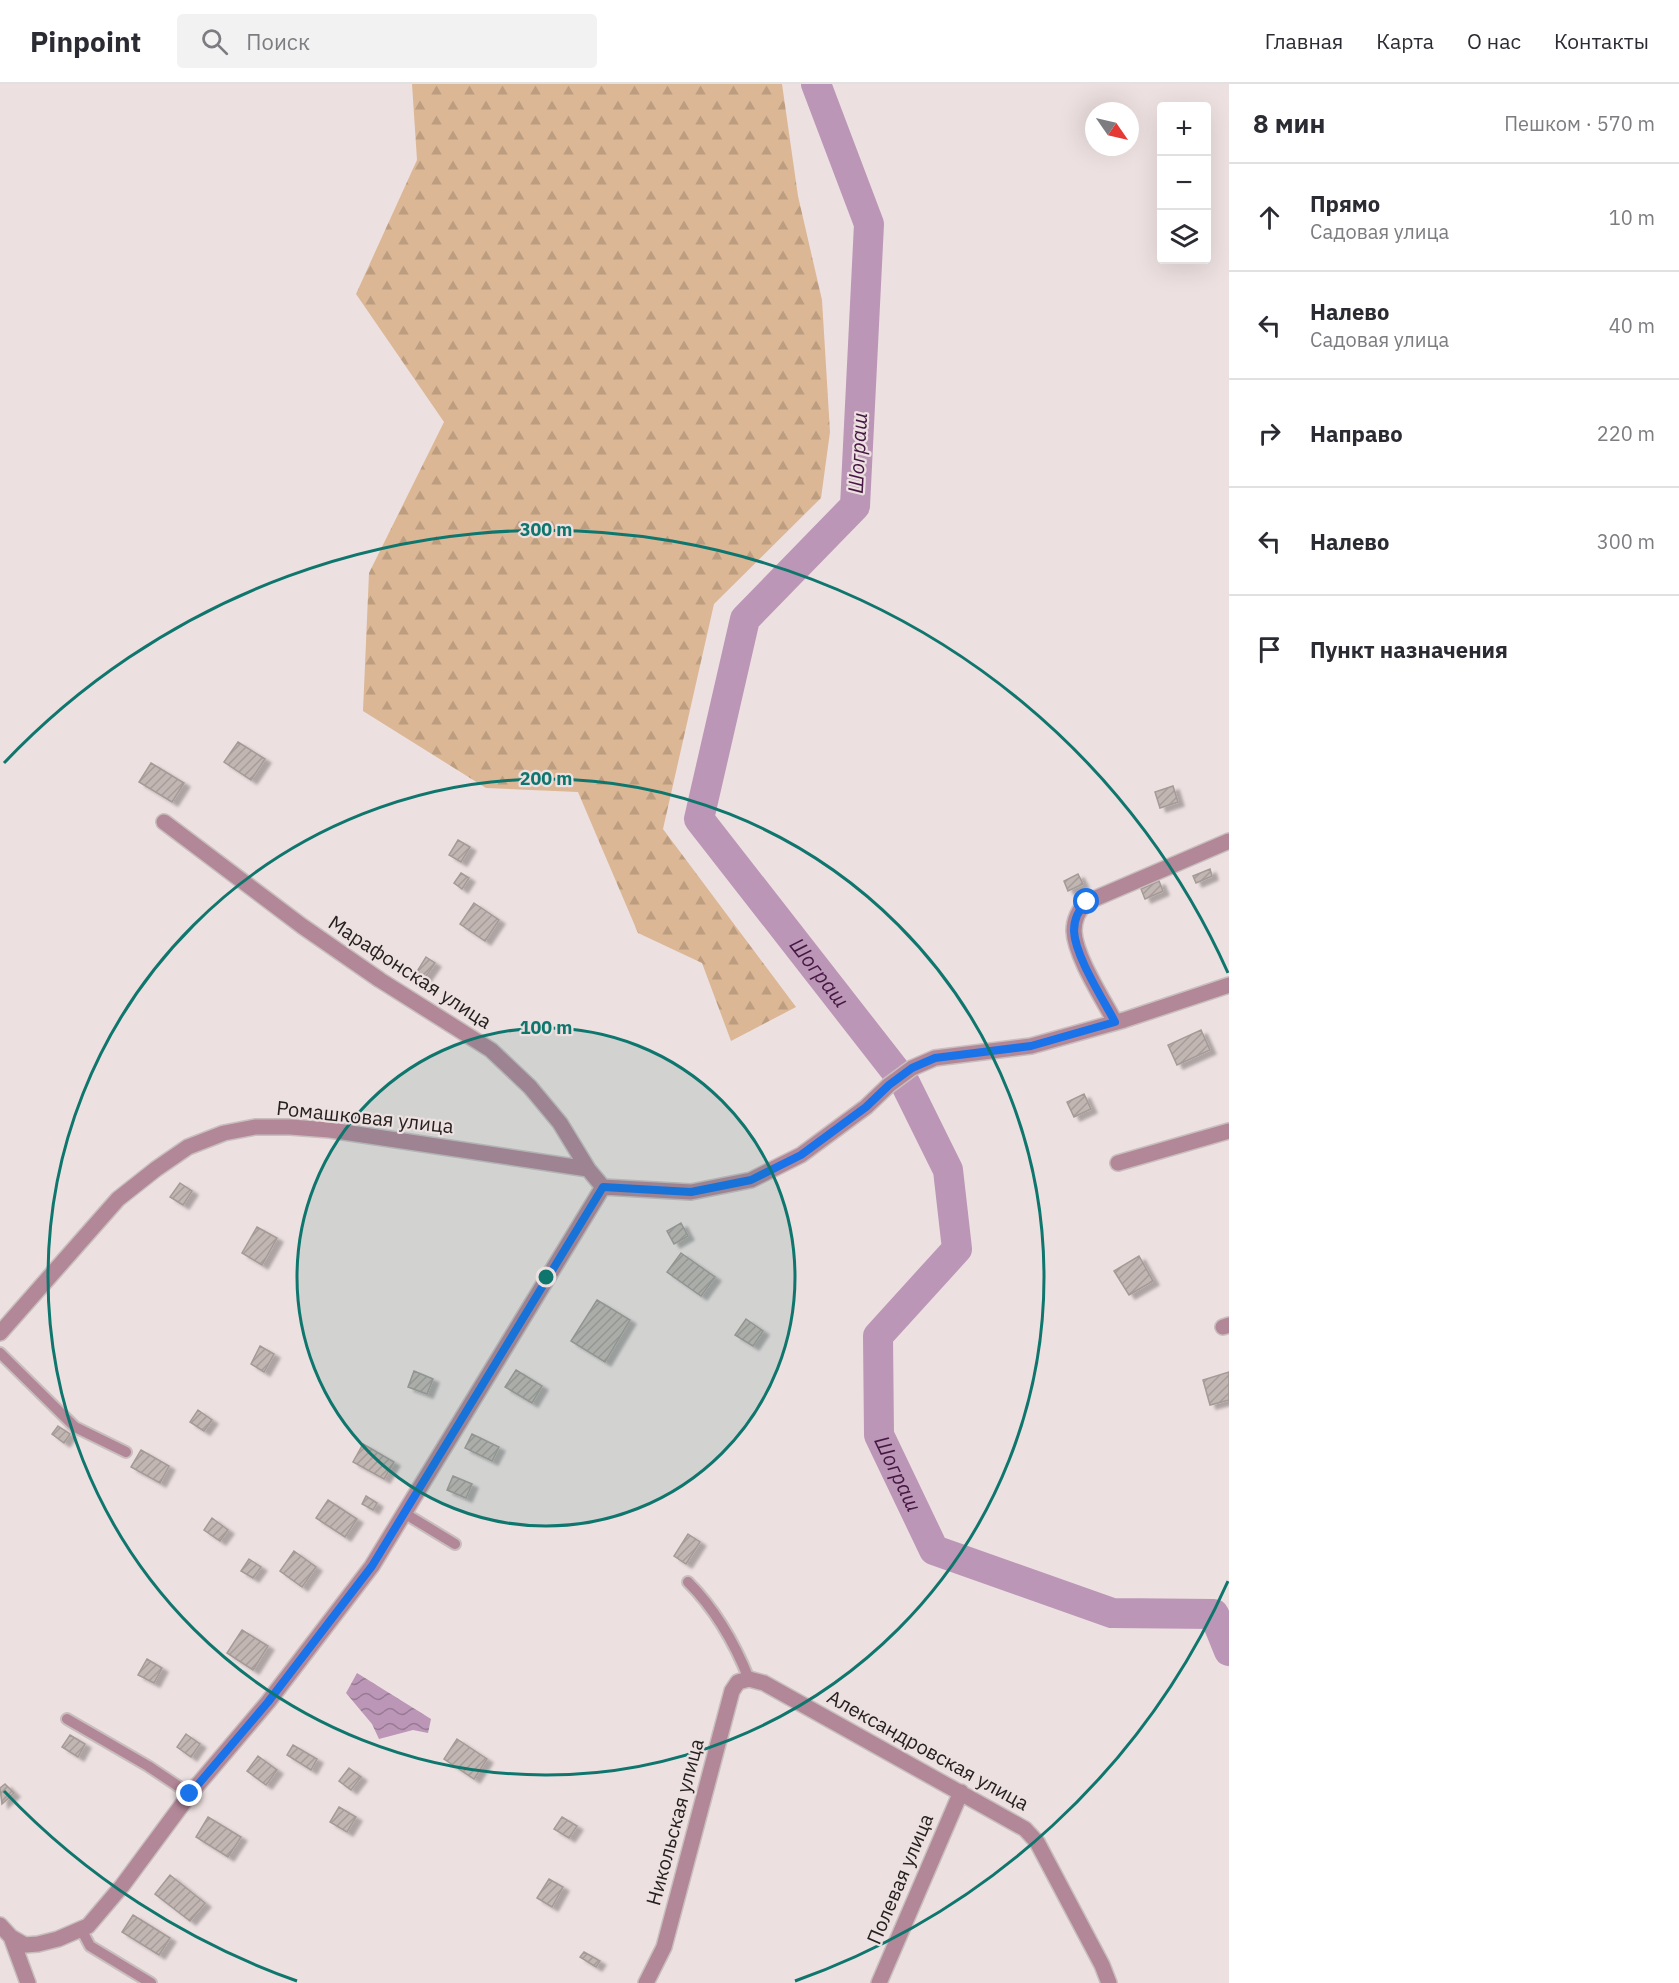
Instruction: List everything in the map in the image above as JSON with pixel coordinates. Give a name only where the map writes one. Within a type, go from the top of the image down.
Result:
[{"type":"street","name":"Марафонская улица","points":[[164,822],[302,926],[380,980],[491,1050],[530,1087],[560,1124],[588,1169],[603,1187]]},
{"type":"street","points":[[1115,1022],[1081,958],[1074,931],[1079,909],[1087,902],[1229,841]]},
{"type":"street","points":[[0,1925],[11,1937],[25,1945],[58,1939],[88,1926],[122,1886],[190,1794],[268,1702],[372,1566],[603,1187],[691,1192],[751,1180],[801,1155],[866,1107],[889,1085],[912,1068],[935,1058],[1031,1046],[1229,986]]},
{"type":"street","name":"Ромашковая улица","points":[[0,1333],[118,1199],[188,1147],[224,1133],[255,1127],[290,1127],[588,1169]]},
{"type":"street","points":[[1118,1163],[1229,1131]]},
{"type":"street","name":"Александровская улица","points":[[749,1679],[764,1683],[1026,1829],[1037,1842],[1102,1965],[1109,1983]]},
{"type":"street","name":"Никольская улица","points":[[646,1983],[664,1947],[732,1691],[738,1682],[749,1679]]},
{"type":"street","name":"Полевая улица","points":[[879,1983],[961,1792]]},
{"type":"street","points":[[11,1937],[28,1983]]},
{"type":"lane","points":[[0,1353],[75,1427],[126,1452]]},
{"type":"lane","points":[[404,1513],[455,1544]]},
{"type":"lane","points":[[688,1582],[703,1597],[737,1648],[749,1679]]},
{"type":"lane","points":[[67,1719],[148,1766],[190,1794]]},
{"type":"lane","points":[[81,1929],[90,1946],[151,1983]]},
{"type":"green space","points":[[412,84],[782,84],[798,196],[822,300],[830,432],[821,498],[714,604],[663,829],[796,1007],[731,1041],[702,963],[638,933],[578,792],[486,788],[363,711],[369,573],[444,422],[356,294],[417,160]]},
{"type":"water","points":[[357,1673],[431,1719],[428,1733],[413,1730],[379,1739],[372,1724],[346,1693]]},
{"type":"building","points":[[238,742],[265,759],[251,780],[224,762]]},
{"type":"building","points":[[151,763],[184,783],[172,802],[139,782]]},
{"type":"building","points":[[1173,786],[1178,802],[1160,808],[1155,792]]},
{"type":"building","points":[[458,840],[470,847],[461,862],[449,855]]},
{"type":"building","points":[[1210,869],[1212,876],[1196,883],[1193,876]]},
{"type":"building","points":[[461,873],[469,878],[462,889],[454,883]]},
{"type":"building","points":[[1078,874],[1083,884],[1068,891],[1064,881]]},
{"type":"building","points":[[1159,881],[1163,891],[1145,899],[1141,889]]},
{"type":"building","points":[[474,903],[499,920],[485,941],[460,924]]},
{"type":"building","points":[[426,957],[435,963],[424,979],[416,973]]},
{"type":"building","points":[[1201,1030],[1210,1050],[1177,1065],[1168,1045]]},
{"type":"building","points":[[1084,1094],[1091,1109],[1074,1117],[1067,1102]]},
{"type":"building","points":[[180,1183],[192,1191],[183,1205],[170,1197]]},
{"type":"building","points":[[681,1223],[688,1236],[674,1244],[667,1231]]},
{"type":"building","points":[[257,1227],[277,1238],[262,1265],[242,1253]]},
{"type":"building","points":[[681,1253],[715,1277],[701,1296],[667,1272]]},
{"type":"building","points":[[1139,1256],[1153,1281],[1129,1295],[1114,1271]]},
{"type":"building","points":[[597,1300],[630,1320],[605,1362],[571,1341]]},
{"type":"building","points":[[746,1319],[763,1331],[753,1346],[735,1335]]},
{"type":"building","points":[[260,1346],[274,1354],[264,1372],[251,1364]]},
{"type":"building","points":[[516,1370],[542,1386],[532,1403],[505,1387]]},
{"type":"building","points":[[414,1371],[433,1379],[427,1394],[408,1387]]},
{"type":"building","points":[[1229,1372],[1229,1400],[1210,1405],[1203,1380]]},
{"type":"building","points":[[198,1410],[212,1420],[204,1431],[190,1422]]},
{"type":"building","points":[[58,1426],[70,1434],[64,1443],[52,1434]]},
{"type":"building","points":[[472,1434],[499,1447],[492,1461],[465,1448]]},
{"type":"building","points":[[363,1444],[394,1462],[384,1479],[353,1462]]},
{"type":"building","points":[[141,1450],[169,1466],[160,1483],[131,1467]]},
{"type":"building","points":[[453,1476],[472,1484],[466,1498],[447,1490]]},
{"type":"building","points":[[366,1496],[377,1503],[373,1510],[362,1504]]},
{"type":"building","points":[[328,1500],[357,1519],[345,1537],[316,1518]]},
{"type":"building","points":[[212,1518],[228,1530],[220,1541],[204,1530]]},
{"type":"building","points":[[688,1534],[700,1542],[686,1564],[674,1556]]},
{"type":"building","points":[[294,1551],[316,1567],[302,1587],[280,1571]]},
{"type":"building","points":[[249,1559],[261,1567],[253,1578],[241,1571]]},
{"type":"building","points":[[242,1630],[268,1646],[253,1670],[227,1653]]},
{"type":"building","points":[[147,1659],[162,1668],[154,1683],[138,1675]]},
{"type":"building","points":[[186,1734],[200,1744],[191,1757],[177,1747]]},
{"type":"building","points":[[70,1735],[85,1744],[78,1757],[62,1747]]},
{"type":"building","points":[[457,1739],[487,1759],[474,1779],[444,1759]]},
{"type":"building","points":[[293,1745],[317,1759],[311,1770],[287,1755]]},
{"type":"building","points":[[258,1756],[277,1770],[266,1785],[247,1771]]},
{"type":"building","points":[[349,1768],[361,1777],[351,1790],[339,1781]]},
{"type":"building","points":[[5,1784],[14,1793],[2,1804],[0,1788]]},
{"type":"building","points":[[339,1807],[356,1817],[347,1832],[330,1822]]},
{"type":"building","points":[[208,1817],[241,1837],[228,1857],[196,1837]]},
{"type":"building","points":[[562,1817],[577,1826],[569,1838],[554,1829]]},
{"type":"building","points":[[170,1875],[205,1903],[190,1921],[155,1894]]},
{"type":"building","points":[[549,1879],[563,1887],[552,1907],[537,1898]]},
{"type":"building","points":[[133,1915],[170,1938],[159,1955],[122,1932]]},
{"type":"building","points":[[584,1952],[600,1961],[596,1967],[580,1957]]},
{"type":"waterway","name":"Шограш","points":[[816,84],[869,224],[855,506],[745,619],[699,819],[905,1083],[948,1170],[957,1249],[878,1336],[879,1435],[934,1550],[1112,1613],[1214,1614],[1229,1651]]},
{"type":"route","points":[[190,1794],[268,1702],[372,1566],[603,1187],[691,1192],[751,1180],[801,1155],[866,1107],[889,1085],[912,1068],[935,1058],[1031,1046],[1115,1022],[1081,958],[1074,931],[1079,909],[1087,902]]}]
